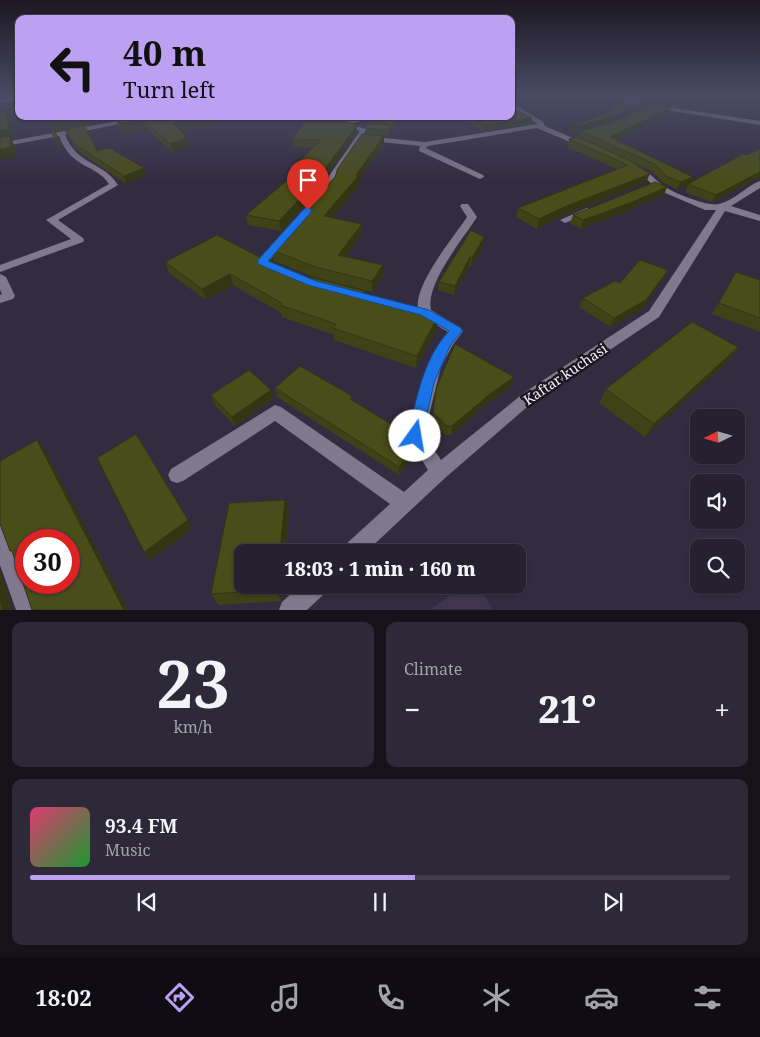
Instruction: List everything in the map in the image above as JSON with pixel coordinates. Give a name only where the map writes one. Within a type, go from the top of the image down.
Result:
[{"type":"street","points":[[0,145],[109,124]]},
{"type":"street","points":[[278,269],[262,262],[331,184],[333,176],[364,130],[343,124]]},
{"type":"street","points":[[359,138],[425,144],[542,126],[596,150]]},
{"type":"street","points":[[0,269],[79,240],[51,220],[114,186],[111,178],[80,162],[66,146],[61,133]]},
{"type":"street","points":[[566,136],[582,133]]},
{"type":"street","points":[[425,144],[422,149],[480,176]]},
{"type":"street","points":[[627,164],[648,176],[659,187]]},
{"type":"street","name":"Kaftar kuchasi","points":[[361,544],[439,472],[530,396],[654,314],[723,207],[760,184]]},
{"type":"street","points":[[642,189],[651,185],[708,208],[723,207],[760,218]]},
{"type":"street","points":[[439,472],[415,436],[427,383],[444,344],[456,331],[419,312],[430,280],[472,217],[465,206]]},
{"type":"street","points":[[565,220],[598,207]]},
{"type":"street","points":[[0,277],[9,296],[0,300]]},
{"type":"street","points":[[177,475],[275,412],[404,504]]},
{"type":"street","points":[[0,536],[28,610]]},
{"type":"street","points":[[290,610],[307,594]]},
{"type":"shaded area","points":[[452,594],[482,594],[493,609],[431,609]]},
{"type":"building","points":[[0,124],[8,124],[9,129],[0,131]]},
{"type":"building","points":[[149,124],[174,124],[187,137],[170,144]]},
{"type":"building","points":[[303,124],[357,125],[327,166],[325,172],[279,221],[246,215],[292,176],[287,175],[320,140],[292,139]]},
{"type":"building","points":[[367,124],[393,124],[389,130],[366,128]]},
{"type":"building","points":[[605,124],[636,124],[610,137],[693,177],[680,182],[666,176],[655,164],[580,131]]},
{"type":"building","points":[[85,126],[89,133],[86,133],[90,136],[97,151],[110,148],[144,168],[124,176],[75,144],[65,130]]},
{"type":"building","points":[[51,129],[54,129],[58,138],[54,139]]},
{"type":"building","points":[[362,134],[384,136],[356,175],[359,175],[324,216],[362,224],[338,255],[383,265],[372,281],[315,267],[272,250],[297,224],[293,223],[335,177],[338,168]]},
{"type":"building","points":[[10,136],[11,147],[0,149],[0,138]]},
{"type":"building","points":[[577,137],[632,162],[650,174],[564,207],[539,219],[518,208],[628,165],[569,139]]},
{"type":"building","points":[[760,149],[760,172],[716,195],[688,184],[743,154],[747,155]]},
{"type":"building","points":[[655,182],[667,187],[583,220],[573,215]]},
{"type":"building","points":[[471,230],[484,237],[472,258],[470,257],[455,286],[439,282]]},
{"type":"building","points":[[217,235],[263,259],[306,276],[365,291],[363,294],[438,316],[417,356],[333,328],[336,324],[280,305],[282,303],[230,274],[202,289],[165,262]]},
{"type":"building","points":[[640,260],[668,270],[646,300],[614,318],[583,298],[615,281],[620,283]]},
{"type":"building","points":[[736,272],[760,280],[760,318],[719,303]]},
{"type":"building","points":[[692,322],[738,347],[654,424],[606,389]]},
{"type":"building","points":[[455,344],[514,377],[490,394],[452,426],[447,426],[433,413],[436,389]]},
{"type":"building","points":[[300,366],[352,396],[350,399],[412,437],[416,444],[399,467],[275,388]]},
{"type":"building","points":[[249,370],[271,390],[232,417],[211,395]]},
{"type":"building","points":[[136,434],[188,520],[144,552],[97,458]]},
{"type":"building","points":[[37,440],[124,610],[32,610],[27,594],[80,594],[80,529],[15,529],[15,560],[0,524],[0,461]]},
{"type":"building","points":[[285,500],[281,544],[234,544],[234,593],[211,594],[229,503]]},
{"type":"building","points":[[0,598],[3,610],[0,610]]},
{"type":"route","points":[[308,210],[262,262],[312,283],[413,311],[425,312],[456,331],[444,344],[427,383],[415,436]]}]
